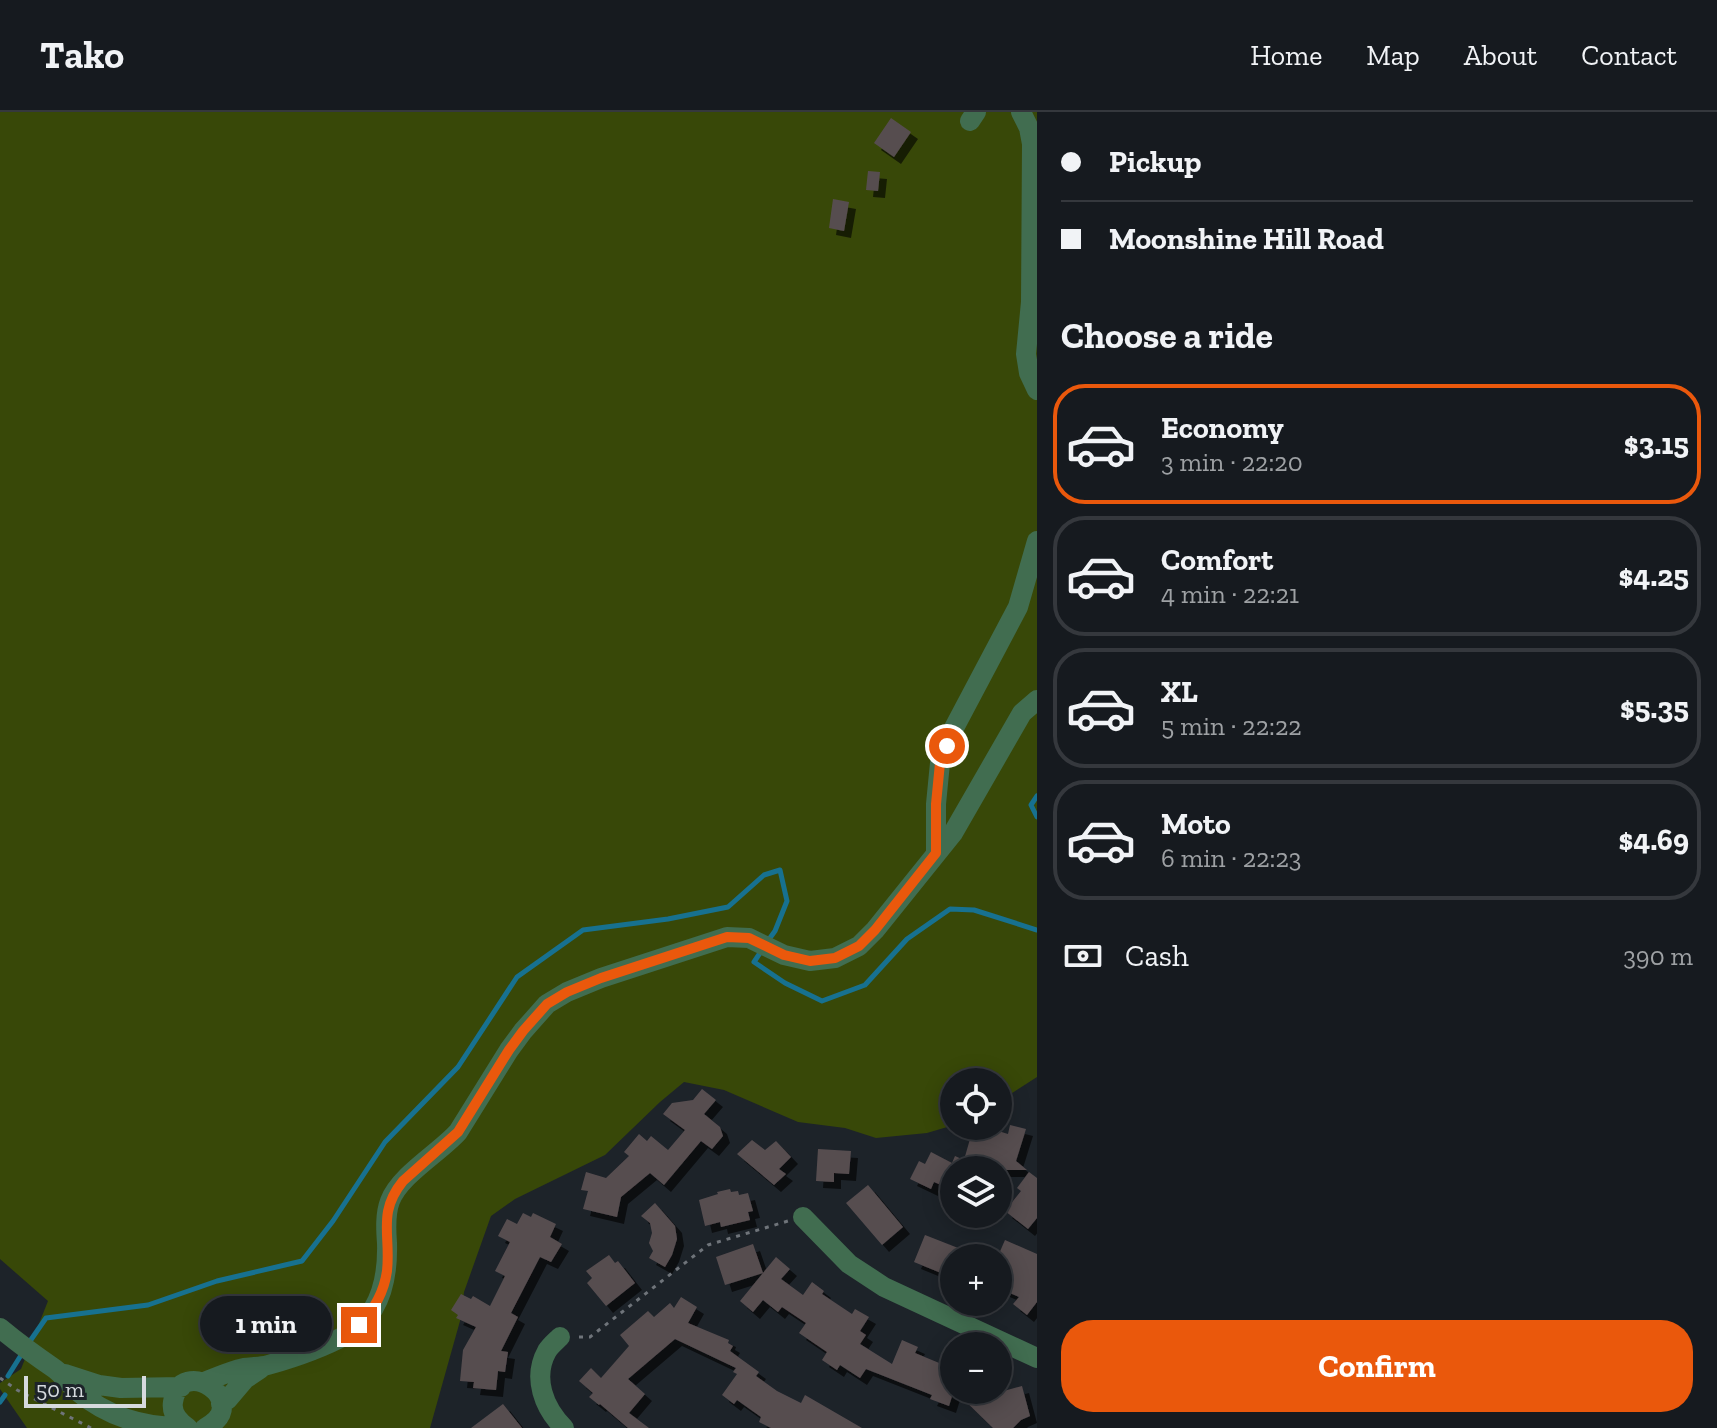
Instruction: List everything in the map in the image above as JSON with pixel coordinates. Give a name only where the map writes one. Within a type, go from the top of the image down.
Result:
[{"type":"street","points":[[1021,112],[1032,144],[1031,302],[1026,354],[1029,373],[1037,390]]},
{"type":"street","points":[[936,853],[940,763],[954,728],[1018,607],[1037,541]]},
{"type":"street","points":[[187,1428],[175,1416],[173,1409],[176,1393],[181,1387],[267,1365],[337,1339],[367,1317],[384,1284],[390,1200],[403,1181],[458,1132],[509,1050],[547,1004],[601,978],[718,939],[734,937],[810,961],[826,960],[851,951],[875,930],[953,833],[1022,713],[1037,700]]},
{"type":"street","points":[[803,1217],[849,1264],[884,1287],[1037,1358]]},
{"type":"street","points":[[4,1331],[91,1401],[121,1417],[151,1426],[187,1428]]},
{"type":"street","points":[[560,1337],[544,1359],[541,1394],[555,1419],[564,1428]]},
{"type":"street","points":[[205,1428],[214,1422],[221,1407],[245,1379],[267,1365]]},
{"type":"street","points":[[51,1367],[99,1385],[181,1387]]},
{"type":"street","points":[[204,1382],[216,1390],[221,1407],[234,1428]]},
{"type":"path","points":[[560,1337],[590,1337],[708,1245],[803,1217]]},
{"type":"path","points":[[0,1378],[91,1428]]},
{"type":"path","points":[[76,1420],[84,1428]]},
{"type":"green space","points":[[0,112],[1037,112],[1037,1077],[1012,1093],[1012,1068],[940,1068],[940,1129],[876,1138],[845,1128],[798,1122],[724,1090],[684,1082],[605,1155],[515,1199],[491,1216],[464,1292],[460,1321],[430,1428],[27,1428],[0,1389],[0,1383],[21,1369],[48,1301],[0,1259]]},
{"type":"building","points":[[891,118],[911,132],[894,157],[874,143]]},
{"type":"building","points":[[868,171],[880,172],[878,191],[866,190]]},
{"type":"building","points":[[833,199],[849,202],[844,231],[829,228]]},
{"type":"building","points":[[702,1089],[716,1100],[704,1114],[720,1127],[723,1136],[712,1149],[701,1141],[664,1185],[650,1173],[621,1197],[617,1217],[583,1209],[588,1191],[581,1190],[586,1172],[606,1178],[629,1156],[624,1152],[639,1134],[647,1141],[651,1136],[668,1150],[685,1130],[663,1114],[672,1103],[693,1100]]},
{"type":"building","points":[[1012,1126],[1026,1129],[1016,1161],[1027,1170],[1012,1170],[1012,1156],[965,1156],[970,1140],[1012,1140]]},
{"type":"building","points":[[752,1140],[765,1150],[776,1141],[791,1157],[779,1169],[786,1174],[774,1185],[737,1154]]},
{"type":"building","points":[[818,1149],[851,1151],[849,1174],[834,1173],[834,1182],[816,1181]]},
{"type":"building","points":[[931,1152],[940,1157],[940,1185],[934,1182],[931,1189],[910,1179],[919,1161],[925,1164]]},
{"type":"building","points":[[1029,1172],[1037,1178],[1037,1218],[1028,1229],[1012,1216],[1012,1202],[1021,1191],[1017,1188]]},
{"type":"building","points":[[868,1185],[903,1227],[882,1245],[846,1203]]},
{"type":"building","points":[[730,1189],[731,1192],[738,1191],[739,1195],[748,1193],[753,1211],[748,1212],[750,1220],[721,1227],[720,1222],[705,1226],[699,1200]]},
{"type":"building","points":[[655,1203],[675,1226],[677,1239],[665,1267],[649,1258],[653,1251],[649,1243],[652,1233],[650,1223],[641,1216]]},
{"type":"building","points":[[523,1213],[531,1217],[533,1213],[556,1224],[550,1237],[562,1244],[551,1262],[540,1257],[511,1313],[518,1317],[501,1351],[508,1352],[505,1372],[498,1371],[496,1390],[473,1388],[474,1382],[460,1381],[463,1350],[476,1327],[456,1318],[458,1315],[451,1310],[461,1294],[471,1299],[473,1296],[490,1306],[505,1276],[495,1271],[510,1242],[498,1236],[507,1219],[517,1224]]},
{"type":"building","points":[[925,1235],[948,1244],[940,1244],[940,1273],[914,1262]]},
{"type":"building","points":[[1005,1240],[1037,1254],[1037,1302],[1027,1315],[1013,1304],[1019,1297],[1012,1294],[1012,1244],[1003,1244]]},
{"type":"building","points":[[753,1244],[763,1273],[725,1285],[716,1257]]},
{"type":"building","points":[[609,1255],[615,1263],[618,1261],[635,1283],[606,1306],[587,1283],[592,1278],[586,1271]]},
{"type":"building","points":[[776,1257],[790,1269],[781,1279],[803,1295],[812,1282],[824,1291],[822,1294],[852,1314],[855,1309],[869,1317],[860,1331],[866,1335],[860,1344],[892,1364],[902,1340],[918,1347],[915,1353],[940,1363],[940,1403],[930,1399],[932,1395],[866,1369],[860,1378],[840,1365],[837,1370],[822,1360],[827,1352],[799,1333],[806,1323],[782,1307],[778,1312],[763,1300],[753,1312],[740,1301]]},
{"type":"building","points":[[681,1297],[697,1307],[688,1323],[729,1340],[728,1343],[733,1346],[730,1351],[759,1372],[756,1376],[801,1403],[805,1395],[862,1428],[771,1428],[759,1422],[761,1417],[737,1400],[734,1404],[722,1395],[737,1374],[733,1372],[736,1368],[675,1339],[628,1379],[645,1394],[629,1413],[649,1428],[628,1428],[589,1397],[593,1393],[579,1381],[591,1368],[601,1378],[629,1346],[620,1335],[648,1311],[654,1317],[670,1303],[674,1308]]},
{"type":"building","points":[[1022,1386],[1030,1416],[1013,1428],[993,1428],[968,1404],[1012,1404],[1012,1389]]},
{"type":"building","points":[[503,1404],[522,1428],[471,1428]]},
{"type":"waterway","points":[[1037,796],[1031,805],[1037,817]]},
{"type":"waterway","points":[[28,1344],[46,1318],[148,1305],[217,1281],[302,1261],[333,1221],[385,1142],[458,1067],[517,977],[583,930],[668,919],[728,907],[764,875],[780,870],[787,901],[767,942]]},
{"type":"waterway","points":[[762,950],[754,962],[785,983],[822,1001],[865,985],[907,939],[950,909],[974,910],[1037,930]]},
{"type":"waterway","points":[[8,1376],[23,1352]]},
{"type":"waterway","points":[[0,1402],[5,1395]]},
{"type":"route","points":[[359,1325],[375,1305],[384,1284],[387,1271],[387,1210],[396,1189],[458,1132],[509,1050],[547,1004],[601,978],[727,937],[749,938],[784,955],[810,961],[835,958],[859,946],[936,853],[940,763],[947,746]]}]
